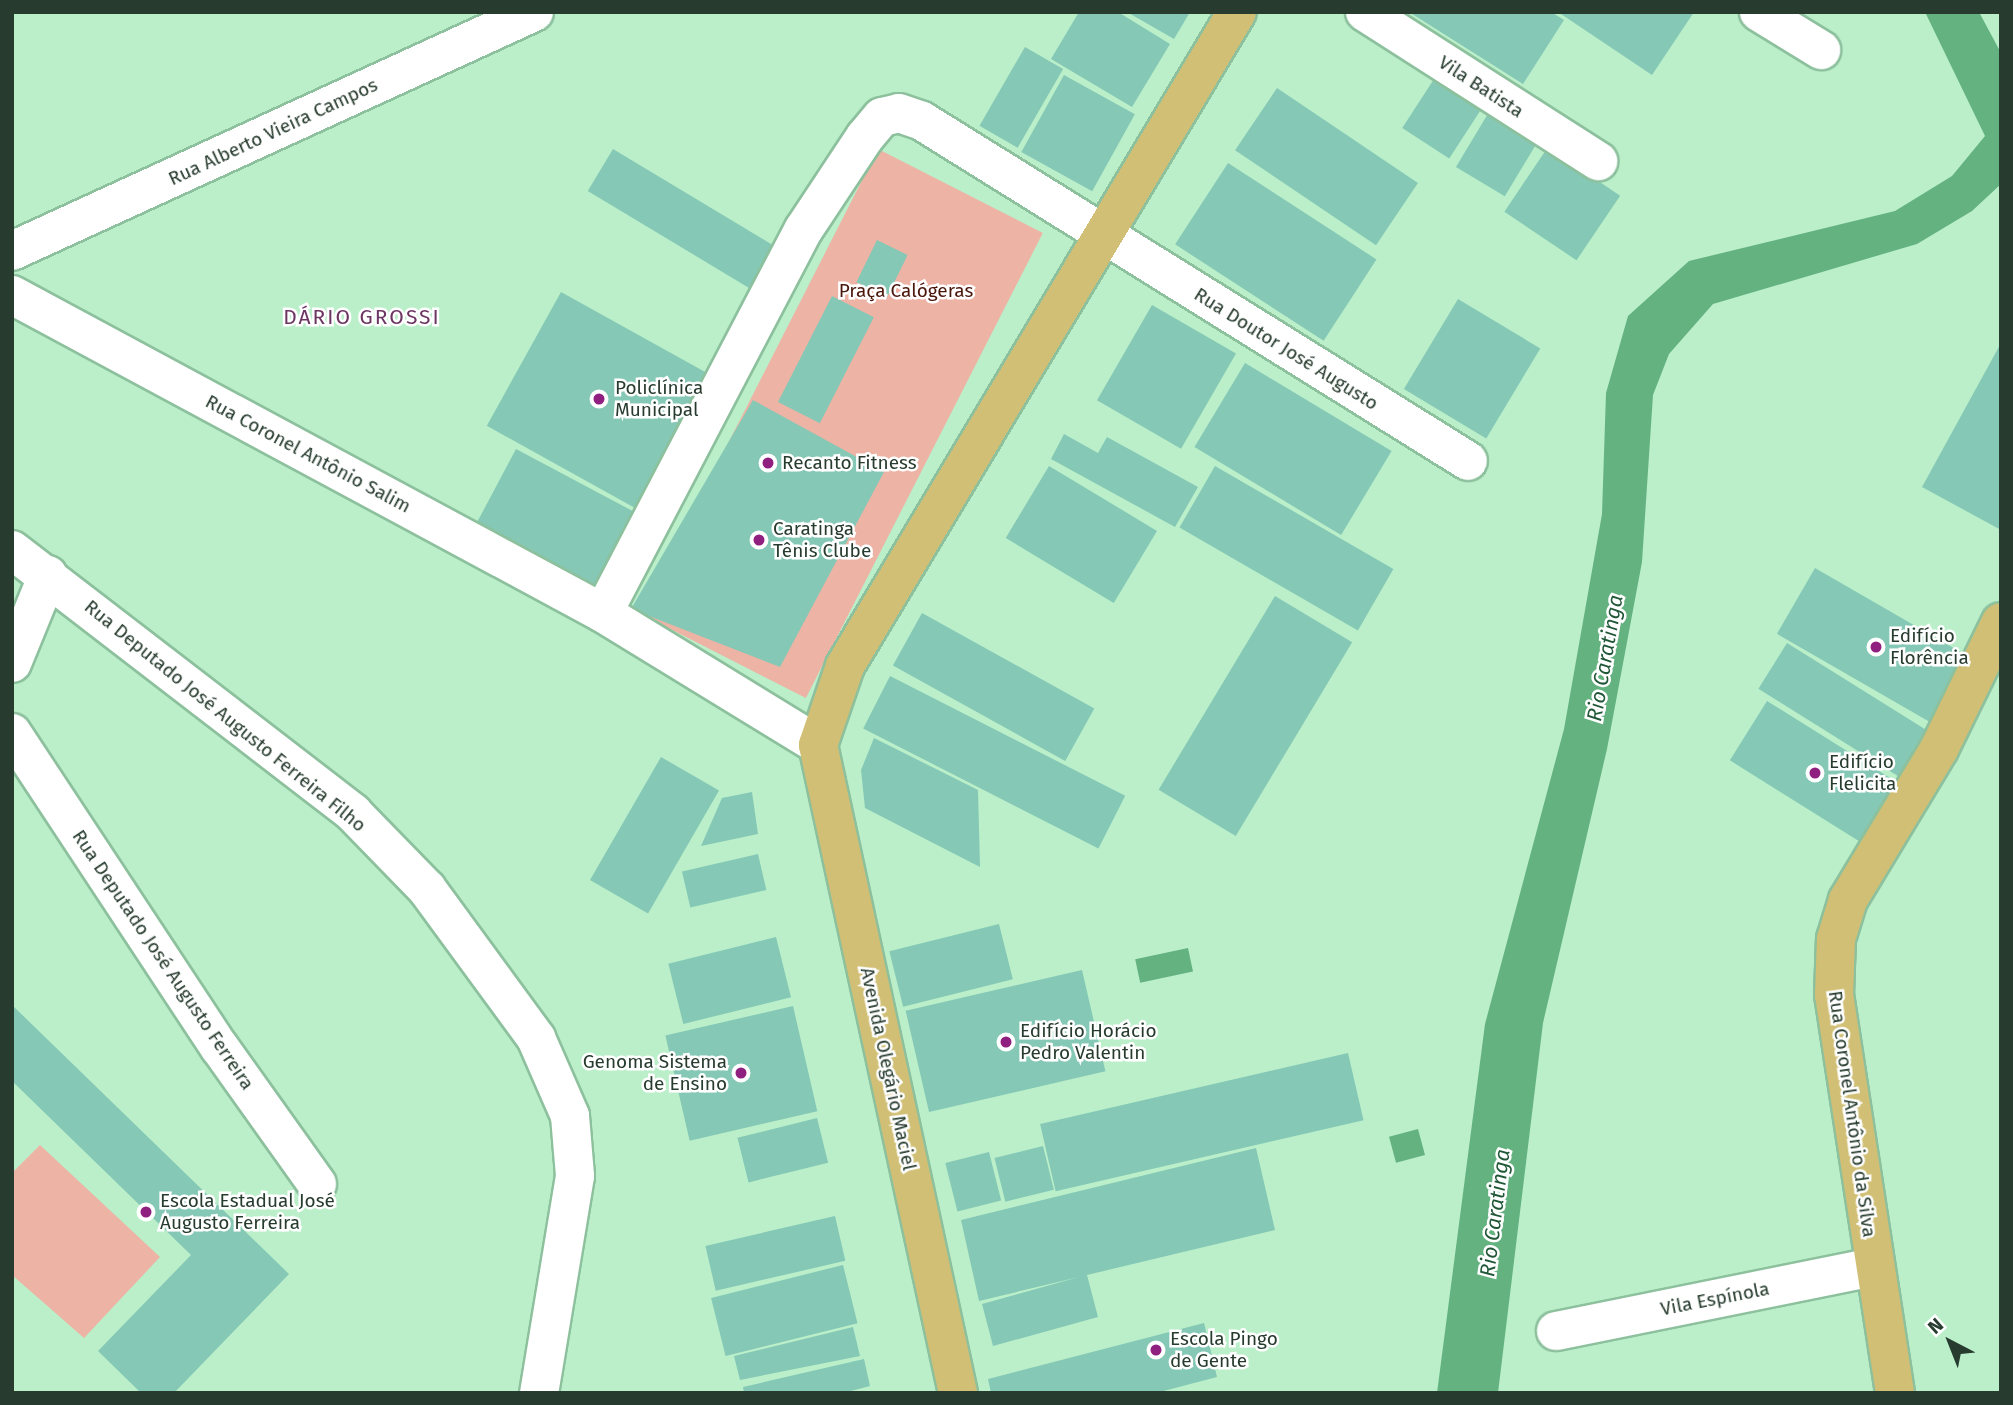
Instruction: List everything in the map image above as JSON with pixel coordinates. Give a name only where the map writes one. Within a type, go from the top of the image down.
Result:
[{"type":"main road","points":[[818,745],[845,666],[1237,12]]},
{"type":"main road","name":"Rua Coronel Antônio da Silva","points":[[1894,1393],[1834,995],[1836,939],[1848,900],[1939,749],[2001,622]]},
{"type":"main road","name":"Avenida Olegário Maciel","points":[[818,745],[958,1393]]},
{"type":"street","name":"Rua Alberto Vieira Campos","points":[[12,251],[534,12]]},
{"type":"street","name":"Vila Batista","points":[[1365,12],[1598,161]]},
{"type":"street","points":[[1759,12],[1821,50]]},
{"type":"street","points":[[818,745],[603,613],[804,229],[882,117],[899,113],[922,121],[1104,237]]},
{"type":"street","name":"Rua Doutor José Augusto","points":[[1104,237],[1468,461]]},
{"type":"street","name":"Rua Coronel Antônio Salim","points":[[12,295],[603,613]]},
{"type":"street","name":"Rua Deputado José Augusto Ferreira Filho","points":[[12,550],[48,575],[353,813],[427,889],[536,1038],[570,1116],[575,1176],[539,1393]]},
{"type":"street","points":[[12,663],[48,575]]},
{"type":"street","name":"Rua Deputado José Augusto Ferreira","points":[[12,733],[220,1048],[317,1184]]},
{"type":"street","name":"Vila Espínola","points":[[1556,1331],[1873,1267]]},
{"type":"green space","name":"Praça Calógeras","points":[[878,149],[1043,233],[806,698],[641,614]]},
{"type":"green space","points":[[40,1145],[160,1257],[84,1338],[12,1275],[12,1173]]},
{"type":"water","name":"Rio Caratinga","points":[[1925,12],[1979,12],[2001,53],[2001,184],[1972,211],[1917,244],[1713,304],[1669,354],[1653,395],[1642,562],[1607,749],[1543,1023],[1498,1393],[1437,1393],[1485,1024],[1564,729],[1602,514],[1606,393],[1628,316],[1689,261],[1895,211],[1952,176],[1985,136]]},
{"type":"water","points":[[1188,948],[1193,971],[1140,983],[1135,959]]},
{"type":"water","points":[[1418,1129],[1425,1155],[1396,1163],[1389,1137]]},
{"type":"building","points":[[1079,12],[1118,12],[1170,44],[1132,107],[1051,59]]},
{"type":"building","points":[[1127,12],[1190,12],[1174,39]]},
{"type":"building","points":[[1409,12],[1551,12],[1564,20],[1523,84]]},
{"type":"building","points":[[1558,12],[1694,12],[1652,75]]},
{"type":"building","points":[[1025,47],[1063,69],[1018,148],[980,126]]},
{"type":"building","points":[[1064,75],[1135,114],[1092,191],[1021,152]]},
{"type":"building","points":[[1436,76],[1483,106],[1449,158],[1402,128]]},
{"type":"building","points":[[1277,88],[1418,183],[1376,245],[1235,150]]},
{"type":"building","points":[[1492,107],[1541,136],[1505,196],[1456,167]]},
{"type":"building","points":[[1548,147],[1620,196],[1577,260],[1504,212]]},
{"type":"building","points":[[613,149],[778,248],[753,290],[588,191]]},
{"type":"building","points":[[1228,163],[1376,259],[1324,341],[1175,244]]},
{"type":"building","points":[[877,240],[908,255],[887,297],[856,282]]},
{"type":"building","name":"Policlínica Municipal","points":[[561,292],[710,374],[636,508],[487,426]]},
{"type":"building","points":[[832,296],[874,317],[820,423],[778,402]]},
{"type":"building","points":[[1458,299],[1540,348],[1486,438],[1404,389]]},
{"type":"building","points":[[1152,305],[1236,354],[1181,449],[1097,400]]},
{"type":"building","points":[[2001,343],[2001,530],[1922,487]]},
{"type":"building","points":[[1245,363],[1392,451],[1341,535],[1195,447]]},
{"type":"building","name":"Caratinga Tênis Clube","points":[[753,400],[884,472],[780,667],[631,609]]},
{"type":"building","points":[[1064,434],[1098,453],[1107,437],[1198,487],[1175,527],[1051,459]]},
{"type":"building","points":[[516,449],[633,511],[588,596],[471,534]]},
{"type":"building","points":[[1049,466],[1157,531],[1114,603],[1006,538]]},
{"type":"building","points":[[1215,466],[1393,569],[1358,630],[1180,527]]},
{"type":"building","name":"Edifício Florência","points":[[1815,568],[1975,660],[1937,726],[1777,634]]},
{"type":"building","points":[[1275,596],[1352,642],[1236,836],[1159,790]]},
{"type":"building","points":[[922,613],[1094,709],[1065,761],[893,665]]},
{"type":"building","points":[[1787,643],[1931,733],[1903,779],[1758,689]]},
{"type":"building","points":[[890,676],[1125,796],[1098,848],[863,729]]},
{"type":"building","name":"Edifício Flelicita","points":[[1767,701],[1903,786],[1866,845],[1730,760]]},
{"type":"building","points":[[874,738],[978,790],[980,867],[865,808],[861,770]]},
{"type":"building","points":[[661,757],[719,790],[648,913],[590,880]]},
{"type":"building","points":[[752,792],[758,834],[701,846],[722,798]]},
{"type":"building","points":[[758,854],[766,890],[690,908],[682,872]]},
{"type":"building","points":[[999,924],[1013,979],[903,1007],[889,951]]},
{"type":"building","points":[[776,937],[791,997],[683,1024],[668,964]]},
{"type":"building","name":"Edifício Horácio Pedro Valentin","points":[[1082,970],[1105,1071],[929,1112],[906,1011]]},
{"type":"building","points":[[12,1005],[289,1274],[174,1393],[141,1393],[98,1351],[191,1255],[12,1081]]},
{"type":"building","name":"Genoma Sistema de Ensino","points":[[793,1006],[817,1111],[690,1141],[665,1035]]},
{"type":"building","points":[[1348,1053],[1364,1120],[1056,1191],[1040,1124]]},
{"type":"building","points":[[817,1118],[828,1163],[749,1182],[737,1138]]},
{"type":"building","points":[[1043,1146],[1054,1190],[1005,1202],[994,1158]]},
{"type":"building","points":[[1256,1148],[1275,1230],[1087,1275],[1098,1317],[993,1346],[982,1304],[1079,1277],[979,1301],[961,1220]]},
{"type":"building","points":[[989,1152],[1001,1201],[957,1211],[945,1163]]},
{"type":"building","points":[[835,1216],[845,1261],[716,1291],[705,1246]]},
{"type":"building","points":[[843,1265],[858,1323],[726,1356],[711,1298]]},
{"type":"building","name":"Escola Pingo de Gente","points":[[1204,1323],[1217,1377],[1156,1393],[991,1393],[988,1379]]},
{"type":"building","points":[[853,1327],[860,1356],[740,1380],[734,1356]]},
{"type":"building","points":[[864,1359],[870,1386],[843,1393],[744,1393],[743,1387]]},
{"type":"place","name":"Policlínica Municipal","points":[[599,399]]},
{"type":"place","name":"Recanto Fitness","points":[[768,463]]},
{"type":"place","name":"Caratinga Tênis Clube","points":[[759,540]]},
{"type":"place","name":"Edifício Florência","points":[[1876,647]]},
{"type":"place","name":"Edifício Flelicita","points":[[1815,773]]},
{"type":"place","name":"Edifício Horácio Pedro Valentin","points":[[1006,1042]]},
{"type":"place","name":"Genoma Sistema de Ensino","points":[[741,1073]]},
{"type":"place","name":"Escola Estadual José Augusto Ferreira","points":[[146,1212]]},
{"type":"place","name":"Escola Pingo de Gente","points":[[1156,1350]]},
{"type":"district","name":"DÁRIO GROSSI","points":[[362,317]]}]
